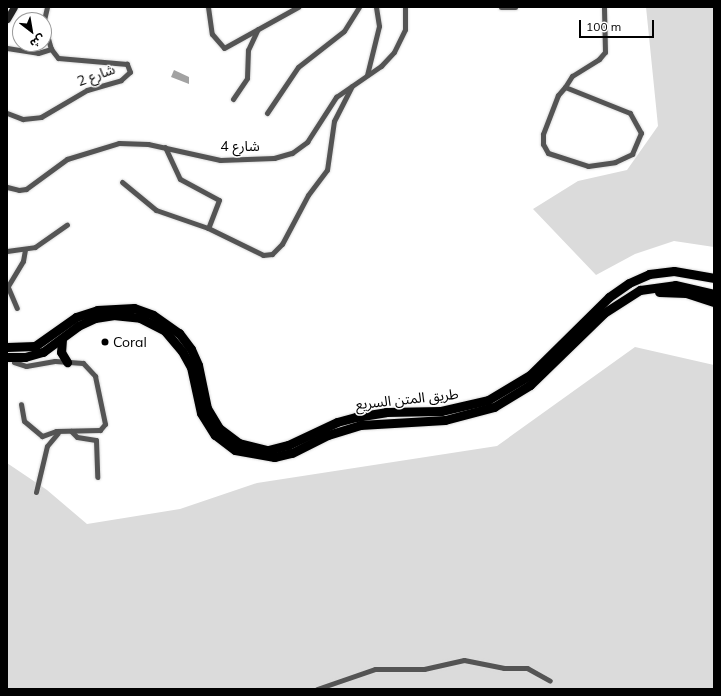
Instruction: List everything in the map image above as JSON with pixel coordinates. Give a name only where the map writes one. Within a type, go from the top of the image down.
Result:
[{"type":"highway","name":"طريق المتن السريع","points":[[7,347],[35,346],[76,317],[97,310],[134,308],[153,315],[179,333],[191,349],[198,365],[207,408],[219,428],[247,446],[268,450],[288,445],[337,422],[356,417],[386,412],[441,411],[488,400],[530,375],[609,297],[629,283],[649,274],[674,271],[714,278]]},
{"type":"highway","name":"طريق المتن السريع","points":[[11,360],[36,354],[62,339],[78,326],[108,315],[128,316],[152,323],[174,340],[188,360],[201,413],[215,435],[240,452],[274,457],[292,453],[328,435],[360,425],[446,420],[494,407],[538,379],[598,319],[628,295],[649,288],[675,284],[714,294]]},
{"type":"highway","points":[[628,295],[673,291],[714,302]]},
{"type":"highway","points":[[62,339],[61,352],[66,362]]},
{"type":"main road","points":[[7,19],[14,7]]},
{"type":"street","points":[[208,7],[212,34],[223,47],[298,7]]},
{"type":"street","points":[[267,113],[298,66],[344,31],[359,7]]},
{"type":"street","points":[[367,74],[379,26],[376,7]]},
{"type":"street","name":"شارع 4","points":[[7,187],[19,190],[26,189],[68,159],[114,144],[128,142],[165,147],[220,160],[288,155],[307,142],[336,96],[385,62],[400,43],[406,22],[405,7]]},
{"type":"street","points":[[501,7],[515,7]]},
{"type":"street","points":[[565,87],[630,113],[641,133],[632,154],[616,162],[588,166],[548,154],[543,144],[543,134],[558,96],[572,76],[599,59],[605,52],[604,7]]},
{"type":"street","points":[[232,99],[247,78],[248,50],[259,28]]},
{"type":"street","name":"شارع 2","points":[[7,113],[23,119],[41,117],[83,92],[121,80],[130,72],[127,64],[65,61],[52,51]]},
{"type":"street","points":[[32,52],[42,52]]},
{"type":"street","points":[[122,182],[156,210],[208,228],[263,256],[275,253],[308,195],[328,170],[334,121],[352,85]]},
{"type":"street","points":[[165,147],[183,182],[219,200],[208,228]]},
{"type":"street","points":[[7,251],[25,250],[45,242],[67,225]]},
{"type":"street","points":[[17,308],[7,286],[23,261],[25,250]]},
{"type":"street","points":[[11,360],[26,366],[66,362],[83,363],[95,376],[106,422],[100,430],[59,431],[42,436],[36,433],[22,418],[21,404]]},
{"type":"street","points":[[36,492],[47,446],[59,431]]},
{"type":"street","points":[[71,431],[77,437],[96,440],[97,477]]},
{"type":"street","points":[[317,689],[375,669],[424,669],[464,660],[504,668],[527,668],[550,681]]},
{"type":"shaded area","points":[[646,7],[714,7],[714,247],[674,241],[635,254],[596,275],[533,209],[578,181],[627,170],[658,126]]},
{"type":"shaded area","points":[[174,70],[189,77],[189,84],[171,77]]},
{"type":"shaded area","points":[[635,347],[714,365],[714,689],[7,689],[7,463],[47,490],[87,524],[180,509],[257,483],[497,446]]},
{"type":"place","name":"Coral","points":[[105,342]]}]
